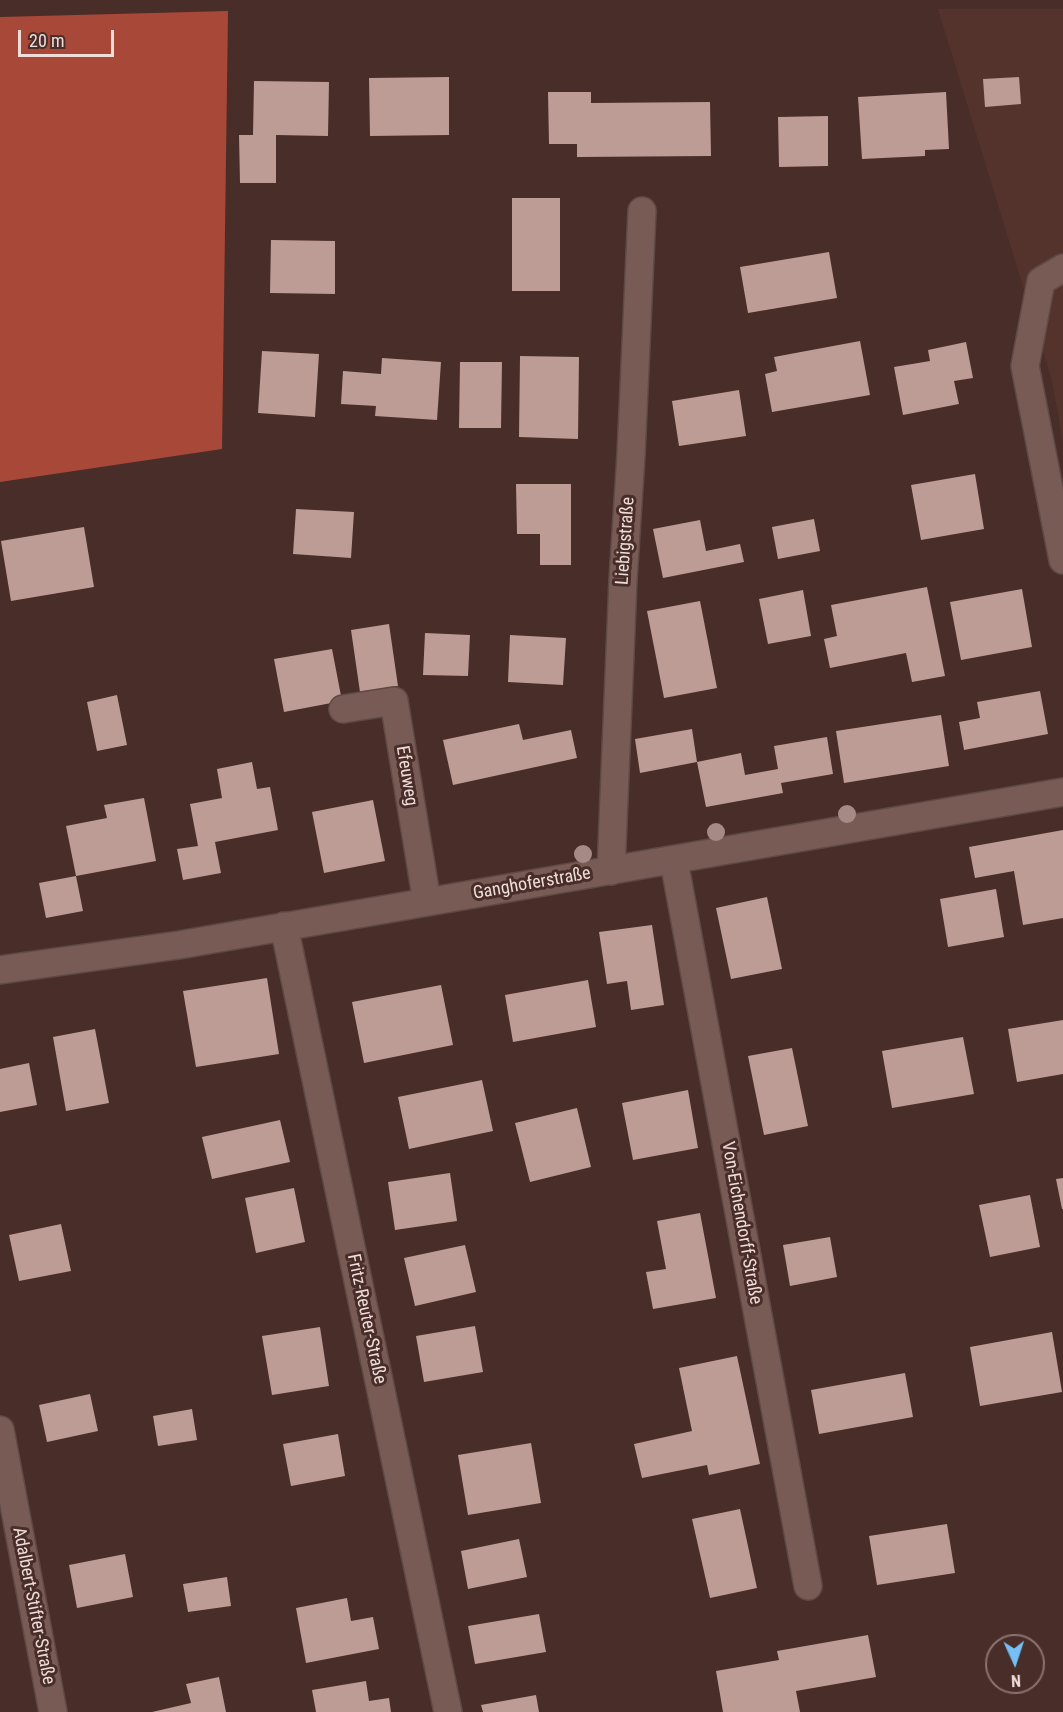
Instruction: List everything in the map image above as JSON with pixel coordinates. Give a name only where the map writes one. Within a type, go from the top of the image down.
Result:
[{"type":"street","name":"Liebigstraße","points":[[611,871],[642,211]]},
{"type":"street","points":[[1063,268],[1041,280],[1024,366],[1063,560]]},
{"type":"street","name":"Efeuweg","points":[[343,709],[394,700],[427,902]]},
{"type":"street","name":"Ganghoferstraße","points":[[0,970],[179,945],[1063,792]]},
{"type":"street","name":"Von-Eichendorff-Straße","points":[[674,861],[808,1586]]},
{"type":"street","name":"Fritz-Reuter-Straße","points":[[284,926],[448,1712]]},
{"type":"street","name":"Adalbert-Stifter-Straße","points":[[0,1430],[53,1712]]},
{"type":"shaded area","points":[[938,9],[1063,9],[1063,443],[1052,381]]},
{"type":"shaded area","points":[[228,11],[222,449],[0,482],[0,17]]},
{"type":"building","points":[[449,77],[449,135],[370,136],[369,78]]},
{"type":"building","points":[[1019,77],[1021,104],[985,107],[983,79]]},
{"type":"building","points":[[254,81],[329,82],[328,136],[276,135],[276,183],[240,183],[239,135],[253,135]]},
{"type":"building","points":[[548,92],[591,92],[591,103],[710,102],[711,156],[577,157],[577,144],[549,144]]},
{"type":"building","points":[[946,92],[949,149],[925,150],[925,156],[862,159],[858,97]]},
{"type":"building","points":[[828,116],[828,166],[779,167],[778,117]]},
{"type":"building","points":[[512,198],[560,198],[560,291],[512,291]]},
{"type":"building","points":[[271,240],[335,241],[335,294],[270,293]]},
{"type":"building","points":[[829,252],[837,298],[748,313],[740,267]]},
{"type":"building","points":[[860,341],[870,395],[772,412],[765,374],[777,371],[774,357]]},
{"type":"building","points":[[966,342],[973,378],[954,381],[959,404],[903,415],[894,367],[930,361],[928,350]]},
{"type":"building","points":[[262,351],[319,354],[315,417],[258,413]]},
{"type":"building","points":[[520,356],[579,357],[578,439],[519,437]]},
{"type":"building","points":[[382,358],[441,362],[437,420],[375,416],[376,406],[341,404],[343,371],[381,374]]},
{"type":"building","points":[[460,362],[502,362],[501,428],[459,428]]},
{"type":"building","points":[[739,390],[746,436],[679,446],[672,401]]},
{"type":"building","points":[[975,474],[984,529],[921,540],[911,485]]},
{"type":"building","points":[[516,484],[571,484],[571,565],[540,565],[540,534],[517,534]]},
{"type":"building","points":[[296,509],[354,512],[351,558],[293,554]]},
{"type":"building","points":[[814,519],[820,551],[778,559],[772,527]]},
{"type":"building","points":[[700,520],[706,551],[740,544],[744,562],[663,578],[653,529]]},
{"type":"building","points":[[84,527],[94,587],[11,601],[1,541]]},
{"type":"building","points":[[927,587],[945,676],[912,682],[906,653],[830,668],[824,639],[837,636],[831,605]]},
{"type":"building","points":[[1022,589],[1032,647],[961,660],[950,602]]},
{"type":"building","points":[[803,590],[811,636],[768,644],[759,599]]},
{"type":"building","points":[[700,601],[717,688],[664,698],[647,611]]},
{"type":"building","points":[[389,624],[398,686],[360,692],[351,630]]},
{"type":"building","points":[[425,633],[470,635],[468,676],[423,675]]},
{"type":"building","points":[[510,635],[566,638],[563,685],[508,682]]},
{"type":"building","points":[[332,649],[342,701],[284,712],[274,659]]},
{"type":"building","points":[[1040,691],[1048,734],[964,750],[959,722],[980,718],[977,702]]},
{"type":"building","points":[[117,695],[127,745],[97,751],[87,702]]},
{"type":"building","points":[[941,715],[949,766],[844,783],[836,731]]},
{"type":"building","points":[[519,724],[523,740],[571,730],[577,758],[453,785],[443,740]]},
{"type":"building","points":[[692,729],[697,762],[640,773],[635,739]]},
{"type":"building","points":[[827,737],[833,774],[781,783],[783,793],[706,807],[697,762],[741,753],[745,775],[778,769],[774,746]]},
{"type":"building","points":[[252,762],[257,789],[270,787],[278,830],[215,842],[221,873],[183,880],[177,849],[198,846],[190,804],[222,798],[217,769]]},
{"type":"building","points":[[144,798],[156,861],[76,876],[66,826],[107,818],[104,805]]},
{"type":"building","points":[[373,800],[385,861],[324,873],[312,812]]},
{"type":"building","points":[[1063,830],[1063,918],[1023,925],[1014,871],[975,878],[969,847]]},
{"type":"building","points":[[76,876],[83,911],[46,918],[39,883]]},
{"type":"building","points":[[996,889],[1004,937],[948,947],[940,899]]},
{"type":"building","points":[[767,897],[782,969],[731,979],[716,908]]},
{"type":"building","points":[[652,925],[664,1005],[631,1010],[627,981],[607,984],[599,932]]},
{"type":"building","points":[[267,978],[279,1054],[196,1067],[183,991]]},
{"type":"building","points":[[588,980],[596,1027],[513,1042],[505,995]]},
{"type":"building","points":[[441,985],[453,1045],[364,1063],[352,1002]]},
{"type":"building","points":[[1063,1020],[1063,1074],[1017,1082],[1008,1029]]},
{"type":"building","points":[[95,1029],[109,1103],[66,1111],[53,1037]]},
{"type":"building","points":[[963,1037],[974,1094],[892,1108],[882,1051]]},
{"type":"building","points":[[792,1048],[808,1126],[764,1135],[748,1056]]},
{"type":"building","points":[[29,1063],[37,1105],[0,1112],[0,1069]]},
{"type":"building","points":[[482,1080],[493,1131],[409,1149],[398,1097]]},
{"type":"building","points":[[688,1090],[698,1148],[633,1160],[622,1103]]},
{"type":"building","points":[[577,1108],[591,1167],[530,1182],[515,1123]]},
{"type":"building","points":[[280,1120],[290,1162],[212,1179],[202,1137]]},
{"type":"building","points":[[450,1173],[457,1221],[395,1230],[388,1182]]},
{"type":"building","points":[[1063,1178],[1063,1209],[1062,1209],[1056,1179]]},
{"type":"building","points":[[294,1188],[305,1242],[256,1253],[245,1198]]},
{"type":"building","points":[[1030,1195],[1040,1247],[990,1257],[979,1205]]},
{"type":"building","points":[[700,1213],[716,1298],[653,1309],[646,1272],[666,1269],[657,1221]]},
{"type":"building","points":[[61,1224],[71,1271],[19,1281],[9,1235]]},
{"type":"building","points":[[830,1237],[837,1277],[790,1286],[783,1245]]},
{"type":"building","points":[[465,1245],[476,1292],[415,1306],[404,1258]]},
{"type":"building","points":[[475,1326],[483,1372],[424,1382],[416,1336]]},
{"type":"building","points":[[320,1327],[329,1386],[272,1395],[262,1336]]},
{"type":"building","points":[[1052,1332],[1062,1392],[980,1406],[970,1347]]},
{"type":"building","points":[[737,1356],[760,1464],[709,1475],[707,1465],[642,1478],[634,1444],[692,1431],[679,1368]]},
{"type":"building","points":[[905,1373],[913,1417],[819,1434],[811,1390]]},
{"type":"building","points":[[90,1394],[98,1431],[47,1442],[39,1405]]},
{"type":"building","points":[[192,1409],[197,1440],[158,1446],[153,1416]]},
{"type":"building","points":[[338,1434],[345,1476],[291,1486],[283,1444]]},
{"type":"building","points":[[531,1443],[541,1503],[468,1515],[458,1455]]},
{"type":"building","points":[[740,1509],[757,1588],[710,1598],[692,1519]]},
{"type":"building","points":[[947,1524],[955,1573],[877,1585],[869,1536]]},
{"type":"building","points":[[519,1539],[527,1577],[468,1589],[461,1551]]},
{"type":"building","points":[[125,1554],[133,1597],[77,1608],[69,1565]]},
{"type":"building","points":[[227,1577],[231,1606],[188,1612],[183,1584]]},
{"type":"building","points":[[347,1598],[351,1621],[373,1617],[379,1649],[306,1663],[296,1608]]},
{"type":"building","points":[[539,1614],[546,1652],[475,1664],[468,1626]]},
{"type":"building","points":[[868,1635],[876,1677],[796,1691],[800,1712],[723,1712],[716,1671],[779,1660],[777,1651]]},
{"type":"building","points":[[219,1677],[226,1712],[152,1712],[191,1703],[186,1684]]},
{"type":"building","points":[[366,1681],[369,1701],[389,1698],[391,1712],[316,1712],[312,1690]]},
{"type":"building","points":[[536,1695],[539,1712],[483,1712],[481,1705]]}]
